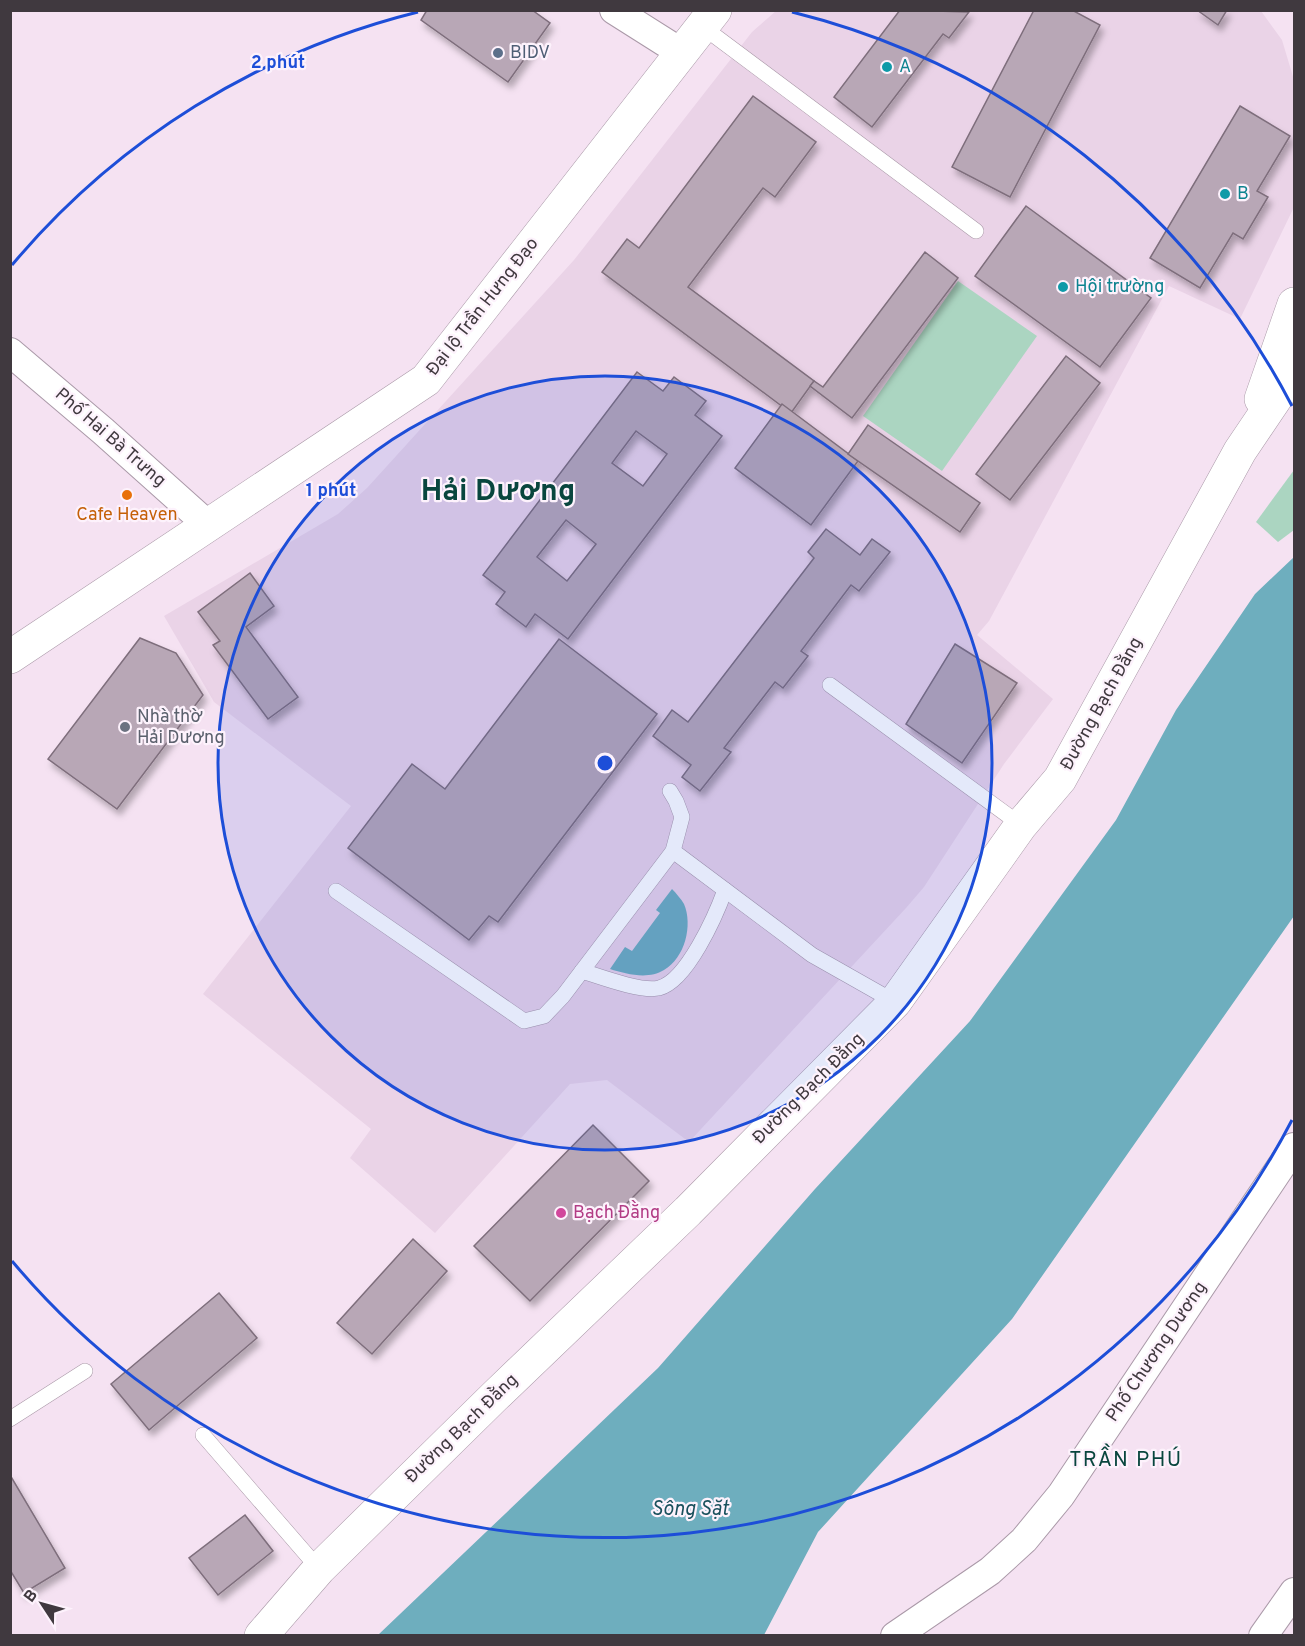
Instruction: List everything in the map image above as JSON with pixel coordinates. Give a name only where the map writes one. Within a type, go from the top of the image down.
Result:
[{"type":"main road","name":"Đại lộ Trần Hưng Đạo","points":[[10,657],[426,380],[709,19]]},
{"type":"main road","name":"Đường Bạch Đằng","points":[[1240,451],[1294,304]]},
{"type":"main road","name":"Đường Bạch Đằng","points":[[261,1635],[319,1569],[688,1211],[895,1002],[1021,825],[1060,779],[1240,451],[1294,371]]},
{"type":"street","points":[[614,10],[682,53]]},
{"type":"street","name":"Phố Hai Bà Trưng","points":[[10,352],[104,431],[208,525]]},
{"type":"street","name":"Phố Chương Dương","points":[[895,1635],[990,1571],[1024,1540],[1061,1495],[1294,1148]]},
{"type":"street","points":[[1263,1635],[1294,1592]]},
{"type":"lane","points":[[709,19],[976,231]]},
{"type":"lane","points":[[830,685],[1021,825]]},
{"type":"lane","points":[[336,891],[524,1021],[544,1016],[582,971],[674,851],[682,817],[669,791]]},
{"type":"lane","points":[[674,851],[812,955],[895,1002]]},
{"type":"lane","points":[[582,971],[634,986],[660,988],[675,977],[691,959],[713,920],[725,890]]},
{"type":"lane","points":[[10,1419],[85,1371]]},
{"type":"lane","points":[[203,1435],[319,1569]]},
{"type":"shaded area","points":[[776,11],[1261,11],[1282,40],[1294,80],[1294,207],[1240,319],[1169,286],[989,621],[977,635],[1053,699],[1004,764],[924,887],[689,1142],[607,1080],[570,1084],[435,1233],[350,1158],[371,1129],[203,994],[351,806],[214,702],[164,616],[338,514],[367,488],[574,260],[752,32]]},
{"type":"green space","points":[[958,281],[1037,336],[942,471],[863,416]]},
{"type":"green space","points":[[1294,470],[1294,530],[1278,542],[1256,522]]},
{"type":"water","name":"Sông Sặt","points":[[1294,557],[1294,916],[1012,1319],[818,1532],[764,1635],[378,1635],[658,1368],[815,1189],[970,1021],[1116,820],[1176,710],[1255,594]]},
{"type":"water","points":[[672,889],[684,904],[688,921],[685,940],[677,958],[664,970],[651,975],[630,974],[610,969],[625,947],[632,951],[660,913],[656,910]]},
{"type":"building","name":"BIDV","points":[[427,10],[532,10],[550,23],[508,82],[421,20]]},
{"type":"building","name":"A","points":[[900,10],[969,12],[949,38],[943,34],[872,127],[834,97]]},
{"type":"building","points":[[1034,10],[1072,10],[1100,25],[1010,197],[952,167]]},
{"type":"building","points":[[1197,10],[1227,10],[1218,25]]},
{"type":"building","points":[[753,96],[816,142],[775,197],[763,188],[688,287],[814,381],[791,413],[602,272],[627,239],[639,248]]},
{"type":"building","name":"B","points":[[1240,106],[1290,136],[1257,191],[1268,197],[1243,239],[1233,233],[1200,288],[1150,258]]},
{"type":"building","name":"Hội trường","points":[[1026,206],[1151,298],[1100,367],[975,276]]},
{"type":"building","points":[[925,252],[958,278],[852,418],[810,386],[814,381],[823,387]]},
{"type":"building","points":[[1066,356],[1100,383],[1010,500],[976,474]]},
{"type":"building","points":[[637,372],[663,391],[674,377],[706,401],[695,415],[722,436],[568,639],[535,614],[526,627],[496,604],[505,592],[483,575]],"holes":[[[636,431],[667,454],[643,486],[612,463]],[[566,520],[596,544],[567,581],[537,557]]]},
{"type":"building","points":[[782,404],[858,461],[811,525],[735,468]]},
{"type":"building","points":[[868,425],[980,503],[960,532],[848,454]]},
{"type":"building","points":[[826,529],[860,555],[872,539],[890,552],[859,591],[851,585],[801,651],[808,656],[783,688],[775,682],[724,748],[731,752],[700,791],[682,777],[691,765],[653,736],[672,710],[688,722],[814,558],[808,552]]},
{"type":"building","points":[[250,573],[274,606],[246,627],[298,697],[268,719],[213,645],[220,641],[198,612]]},
{"type":"building","name":"Nhà thờ Hải Dương","points":[[140,638],[176,653],[203,695],[117,809],[48,759]]},
{"type":"building","points":[[559,639],[657,714],[498,922],[489,916],[469,940],[348,848],[412,764],[445,789]]},
{"type":"building","points":[[955,644],[1017,683],[962,763],[906,724]]},
{"type":"building","name":"Bạch Đằng","points":[[593,1125],[649,1181],[530,1301],[474,1246]]},
{"type":"building","points":[[413,1239],[447,1271],[372,1354],[337,1323]]},
{"type":"building","points":[[219,1293],[257,1338],[149,1430],[111,1384]]},
{"type":"building","points":[[10,1475],[65,1568],[24,1593],[10,1570]]},
{"type":"building","points":[[245,1515],[273,1551],[218,1595],[189,1558]]},
{"type":"place","name":"BIDV","points":[[498,53]]},
{"type":"place","name":"A","points":[[887,67]]},
{"type":"place","name":"B","points":[[1225,194]]},
{"type":"place","name":"Hội trường","points":[[1063,287]]},
{"type":"place","name":"Cafe Heaven","points":[[127,495]]},
{"type":"place","name":"Nhà thờ Hải Dương","points":[[125,727]]},
{"type":"place","name":"Bạch Đằng","points":[[561,1213]]},
{"type":"district","name":"Hải Dương","points":[[498,492]]},
{"type":"district","name":"TRẦN PHÚ","points":[[1126,1460]]}]
